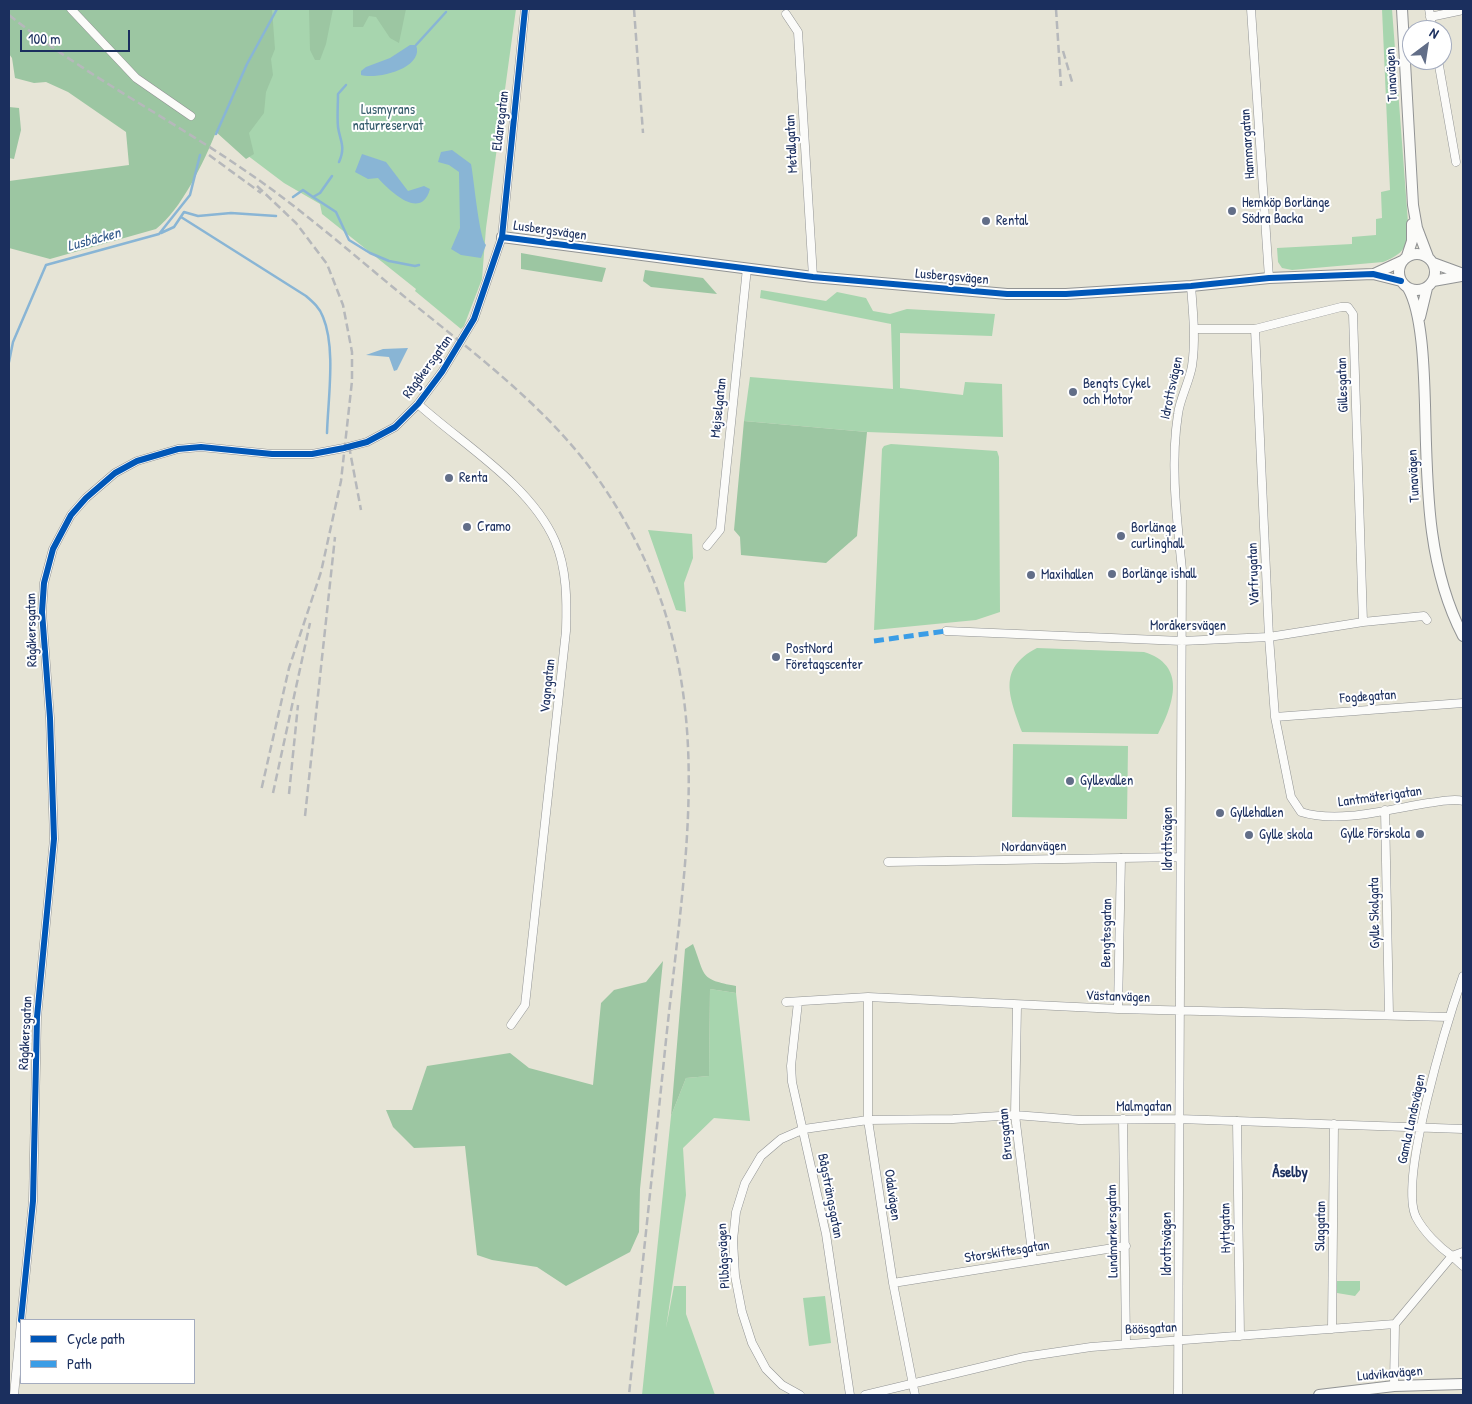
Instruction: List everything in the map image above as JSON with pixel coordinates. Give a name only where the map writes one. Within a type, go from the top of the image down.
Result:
[{"type":"street","points":[[71,9],[136,78],[192,116]]},
{"type":"street","name":"Eldaregatan","points":[[502,237],[525,9]]},
{"type":"street","name":"Hammargatan","points":[[1251,9],[1270,278]]},
{"type":"street","name":"Tunavägen","points":[[1398,9],[1413,228],[1404,258]]},
{"type":"street","name":"Tunavägen","points":[[1402,9],[1413,205],[1416,228],[1430,260]]},
{"type":"street","points":[[1429,9],[1430,20]]},
{"type":"street","points":[[1430,17],[1463,10]]},
{"type":"street","name":"Metallgatan","points":[[786,14],[798,32],[812,277]]},
{"type":"street","points":[[1440,70],[1456,162]]},
{"type":"street","name":"Lusbergsvägen","points":[[502,237],[812,277],[1007,294],[1066,294],[1191,286],[1270,278],[1373,274],[1405,284]]},
{"type":"street","name":"Rågåkersgatan","points":[[21,1319],[33,1201],[38,1017],[54,839],[50,718],[42,612],[44,583],[53,549],[71,515],[86,498],[115,473],[137,462],[171,451],[201,447],[272,454],[312,454],[367,442],[394,426],[418,404],[442,372],[474,319],[502,237]]},
{"type":"street","points":[[1417,253],[1463,274],[1430,284],[1418,290],[1405,284],[1398,272],[1404,258],[1417,253]]},
{"type":"street","name":"Lusbergsvägen","points":[[1373,274],[1404,258]]},
{"type":"street","points":[[1430,260],[1435,275],[1430,284]]},
{"type":"street","name":"Mejselgatan","points":[[707,546],[720,530],[747,268]]},
{"type":"street","name":"Tunavägen","points":[[1405,284],[1416,312],[1423,352],[1426,470],[1431,526],[1443,589],[1454,618],[1463,634]]},
{"type":"street","name":"Tunavägen","points":[[1418,331],[1421,305],[1430,284]]},
{"type":"street","name":"Idrottsvägen","points":[[1178,1395],[1180,1340],[1179,1012],[1182,570],[1175,502],[1178,412],[1192,364],[1194,329],[1191,286]]},
{"type":"street","name":"Gillesgatan","points":[[1194,329],[1255,329],[1348,306],[1353,314],[1363,622]]},
{"type":"street","name":"Vårfrugatan","points":[[1255,329],[1269,638],[1275,717],[1291,797],[1301,812]]},
{"type":"street","name":"Vagngatan","points":[[418,404],[526,498],[552,535],[567,595],[566,631],[525,1006],[511,1026]]},
{"type":"street","name":"Moråkersvägen","points":[[946,631],[1182,641],[1269,638],[1363,622],[1424,616],[1427,620]]},
{"type":"street","name":"Fogdegatan","points":[[1275,717],[1463,703]]},
{"type":"street","name":"Lantmäterigatan","points":[[1301,812],[1317,817],[1446,801],[1463,801]]},
{"type":"street","name":"Gylle Skolgata","points":[[1385,810],[1389,1015]]},
{"type":"street","name":"Nordanvägen","points":[[888,862],[1180,857]]},
{"type":"street","name":"Bengtesgatan","points":[[1118,1010],[1121,858]]},
{"type":"street","name":"Gamla Landsvägen","points":[[1463,976],[1459,999],[1449,1017],[1421,1126],[1414,1174],[1413,1205],[1416,1217],[1439,1247],[1463,1266]]},
{"type":"street","name":"Västanvägen","points":[[786,1002],[868,997],[1118,1010],[1449,1017]]},
{"type":"street","name":"Odalvägen","points":[[868,997],[868,1120],[893,1283],[915,1395]]},
{"type":"street","name":"Bågsträngsgatan","points":[[798,1002],[791,1066],[792,1082],[826,1234],[850,1395]]},
{"type":"street","name":"Brusgatan","points":[[1017,1006],[1015,1116],[1033,1260]]},
{"type":"street","name":"Malmgatan","points":[[868,1120],[1015,1116],[1080,1120],[1179,1119],[1463,1128]]},
{"type":"street","name":"Lundmarkersgatan","points":[[1123,1119],[1126,1343]]},
{"type":"street","name":"Pilbågsvägen","points":[[800,1395],[782,1385],[766,1369],[752,1343],[742,1312],[735,1276],[733,1240],[736,1212],[745,1182],[761,1156],[782,1139],[804,1130],[868,1120]]},
{"type":"street","name":"Hyttgatan","points":[[1237,1121],[1240,1336]]},
{"type":"street","name":"Slaggatan","points":[[1332,1328],[1334,1124]]},
{"type":"street","name":"Storskiftesgatan","points":[[893,1283],[1126,1246]]},
{"type":"street","points":[[1394,1386],[1395,1324],[1452,1256],[1463,1252]]},
{"type":"street","name":"Böösgatan","points":[[912,1384],[1024,1357],[1126,1343],[1395,1324]]},
{"type":"street","name":"Rågåkersgatan","points":[[14,1395],[20,1332]]},
{"type":"street","points":[[865,1395],[912,1384]]},
{"type":"street","name":"Ludvikavägen","points":[[1320,1395],[1394,1386],[1463,1384]]},
{"type":"green space","points":[[9,9],[272,9],[275,49],[271,59],[273,75],[266,92],[264,113],[249,133],[254,154],[246,159],[216,132],[183,198],[165,221],[156,229],[50,259],[9,248],[9,181],[129,165],[126,132],[68,92],[46,82],[34,83],[15,78],[12,58],[9,54]]},
{"type":"green space","name":"Lusmyrans naturreservat","points":[[120,9],[516,9],[486,228],[482,279],[464,326],[461,329],[415,291],[416,289],[322,214],[320,204],[284,183],[231,143]]},
{"type":"green space","points":[[309,9],[333,9],[326,44],[320,60],[315,60],[310,50]]},
{"type":"green space","points":[[353,9],[406,9],[399,43],[390,38],[376,17],[369,16],[363,27],[353,27]]},
{"type":"green space","points":[[1382,9],[1392,9],[1409,236],[1400,252],[1393,258],[1383,262],[1292,270],[1282,268],[1278,262],[1277,248],[1352,244],[1352,237],[1376,235],[1376,219],[1382,218],[1381,192],[1390,190]]},
{"type":"green space","points":[[9,107],[19,108],[21,130],[14,159],[9,158]]},
{"type":"green space","points":[[521,253],[606,268],[602,282],[521,269]]},
{"type":"green space","points":[[645,270],[703,278],[717,294],[651,287],[643,281]]},
{"type":"green space","points":[[761,290],[826,301],[837,292],[866,298],[873,311],[890,314],[907,309],[995,314],[992,336],[900,333],[900,388],[963,395],[965,382],[1002,384],[1003,437],[867,432],[744,421],[750,377],[893,389],[891,324],[760,298]]},
{"type":"green space","points":[[744,421],[867,432],[857,536],[826,563],[741,555],[740,537],[734,530]]},
{"type":"green space","points":[[891,444],[997,451],[999,457],[1000,612],[976,620],[874,630],[882,449],[884,446]]},
{"type":"green space","points":[[648,530],[692,534],[693,558],[684,583],[686,612],[676,610]]},
{"type":"green space","points":[[1037,648],[1144,652],[1158,658],[1167,666],[1172,676],[1173,687],[1169,710],[1158,734],[1022,732],[1011,696],[1011,675],[1016,665],[1024,656]]},
{"type":"green space","name":"Gyllevallen","points":[[1013,744],[1128,746],[1127,819],[1012,817]]},
{"type":"green space","points":[[693,944],[706,975],[716,981],[736,986],[736,993],[710,989],[709,1076],[686,1078],[671,1116],[685,949]]},
{"type":"green space","points":[[663,961],[640,1189],[639,1232],[630,1252],[566,1286],[537,1267],[492,1260],[477,1255],[465,1146],[414,1148],[393,1127],[386,1110],[412,1110],[427,1066],[510,1053],[529,1068],[593,1085],[601,1003],[614,990],[646,982]]},
{"type":"green space","points":[[710,989],[736,993],[750,1121],[714,1118],[683,1148],[686,1195],[666,1328],[674,1286],[686,1286],[686,1314],[715,1395],[642,1395],[671,1116],[686,1078],[709,1076]]},
{"type":"green space","points":[[1337,1281],[1360,1281],[1360,1290],[1355,1296],[1337,1293]]},
{"type":"green space","points":[[825,1296],[831,1343],[809,1346],[803,1298]]},
{"type":"water","points":[[410,45],[416,45],[417,53],[407,66],[378,76],[361,75],[361,71],[366,67],[390,58]]},
{"type":"water","points":[[452,150],[471,164],[481,232],[486,245],[481,258],[461,255],[451,249],[460,228],[459,172],[449,165],[438,162],[441,152]]},
{"type":"water","points":[[362,154],[386,162],[408,191],[424,186],[430,189],[426,198],[420,203],[412,203],[397,195],[378,178],[368,179],[355,172]]},
{"type":"water","points":[[408,348],[397,370],[394,371],[389,357],[366,355],[383,349]]},
{"type":"waterway","name":"Lusbäcken","points":[[216,134],[247,64],[277,9]]},
{"type":"waterway","points":[[416,45],[446,12]]},
{"type":"waterway","points":[[339,162],[342,144],[338,127],[338,94],[346,85]]},
{"type":"waterway","name":"Lusbäcken","points":[[9,362],[13,342],[46,265],[159,234],[190,195],[200,155]]},
{"type":"waterway","points":[[293,197],[303,190],[313,197],[320,193],[332,176]]},
{"type":"waterway","points":[[313,197],[336,212],[349,240],[370,253],[389,261],[415,266],[419,265]]},
{"type":"waterway","points":[[161,233],[174,227],[184,212],[198,216],[231,213],[276,216]]},
{"type":"waterway","points":[[181,217],[306,296],[320,311],[327,329],[330,358],[327,433]]},
{"type":"railway","points":[[634,9],[643,133]]},
{"type":"railway","points":[[1056,9],[1061,86]]},
{"type":"railway","points":[[9,15],[74,62],[211,148],[278,194],[518,390],[542,413],[586,462],[605,489],[643,556],[668,622],[683,689],[688,757],[688,825],[629,1395]]},
{"type":"railway","points":[[1063,51],[1073,85]]},
{"type":"railway","points":[[209,155],[261,193]]},
{"type":"railway","points":[[257,186],[296,223],[327,264],[343,305],[352,352],[352,381],[341,481],[321,572],[289,668],[261,791]]},
{"type":"railway","points":[[349,446],[361,510]]},
{"type":"railway","points":[[305,816],[335,537]]},
{"type":"railway","points":[[273,793],[310,623]]},
{"type":"railway","points":[[289,794],[298,705]]},
{"type":"marked path","points":[[874,641],[946,631]]},
{"type":"cycle path","points":[[21,1319],[33,1201],[37,1017],[54,839],[50,718],[42,612],[44,583],[53,549],[71,515],[86,498],[115,473],[137,461],[178,449],[201,447],[272,454],[312,454],[344,448],[367,442],[395,427],[418,404],[442,372],[474,319],[502,237],[525,9]]},
{"type":"cycle path","points":[[502,237],[813,277],[1007,294],[1066,294],[1191,286],[1269,278],[1373,274],[1401,281]]},
{"type":"place","name":"Hemköp Borlänge Södra Backa","points":[[1232,211]]},
{"type":"place","name":"Rental","points":[[986,221]]},
{"type":"place","name":"Bengts Cykel och Motor","points":[[1073,392]]},
{"type":"place","name":"Renta","points":[[449,478]]},
{"type":"place","name":"Cramo","points":[[467,527]]},
{"type":"place","name":"Borlänge curlinghall","points":[[1121,536]]},
{"type":"place","name":"Borlänge ishall","points":[[1112,574]]},
{"type":"place","name":"Maxihallen","points":[[1031,575]]},
{"type":"place","name":"PostNord Företagscenter","points":[[776,657]]},
{"type":"place","name":"Gyllevallen","points":[[1070,781]]},
{"type":"place","name":"Gyllehallen","points":[[1220,813]]},
{"type":"place","name":"Gylle Förskola","points":[[1420,834]]},
{"type":"place","name":"Gylle skola","points":[[1249,835]]},
{"type":"district","name":"Åselby","points":[[1290,1173]]}]
